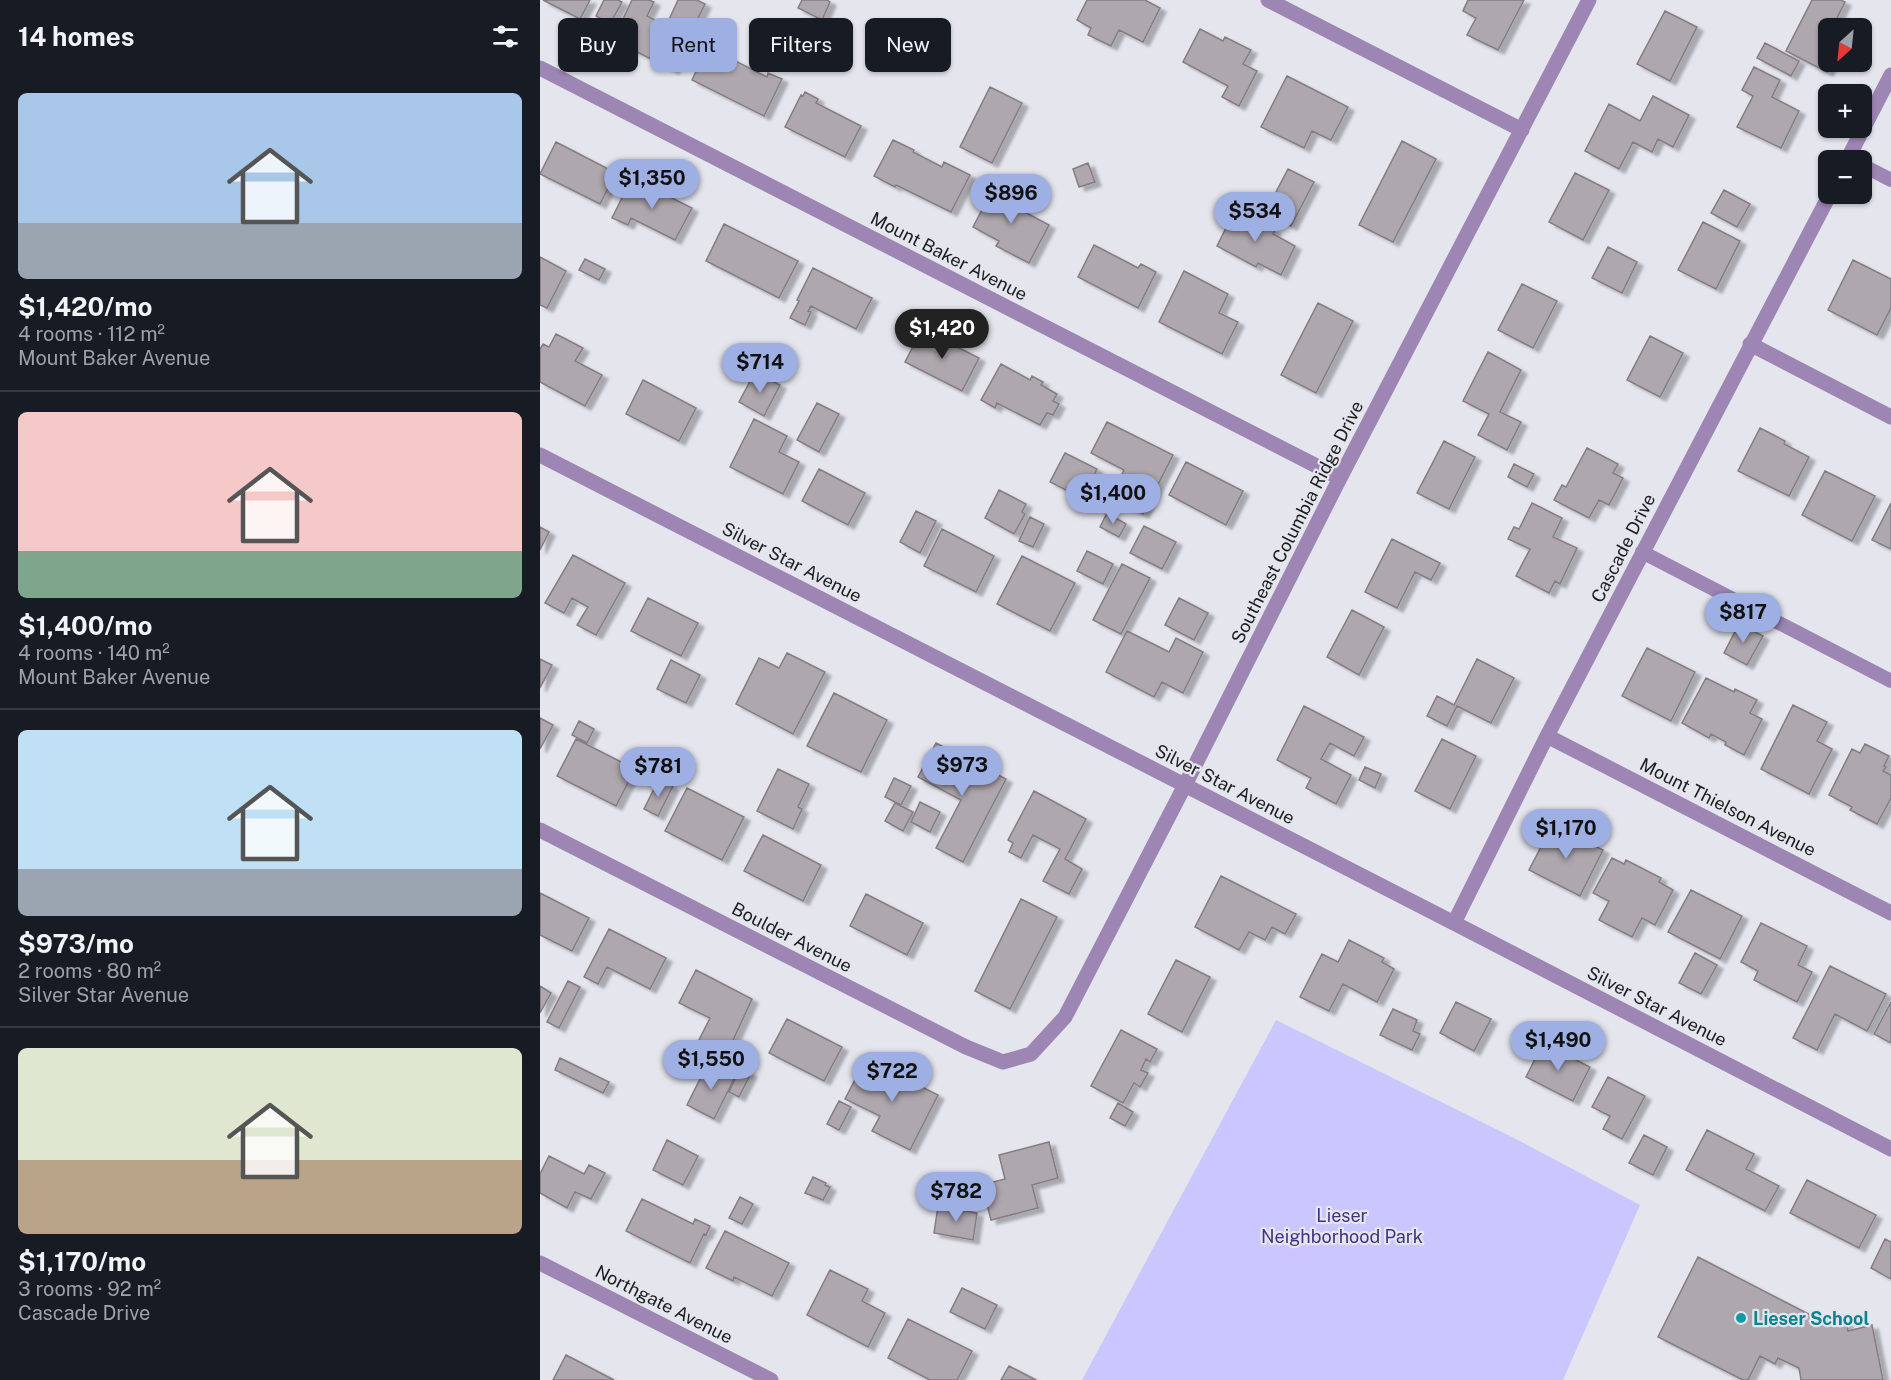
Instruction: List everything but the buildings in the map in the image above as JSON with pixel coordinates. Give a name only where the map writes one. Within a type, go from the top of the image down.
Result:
[{"type":"street","points":[[1268,0],[1522,130]]},
{"type":"street","name":"Southeast Columbia Ridge Drive","points":[[1031,1054],[1065,1017],[1340,478],[1589,0]]},
{"type":"street","name":"Mount Baker Avenue","points":[[540,68],[1340,478]]},
{"type":"street","points":[[1858,150],[1891,75]]},
{"type":"street","name":"Cascade Drive","points":[[1454,923],[1547,736],[1825,204]]},
{"type":"street","points":[[1750,344],[1891,417]]},
{"type":"street","name":"Silver Star Avenue","points":[[540,455],[1891,1149]]},
{"type":"street","name":"Mount Thielson Avenue","points":[[1547,736],[1891,913]]},
{"type":"street","name":"Boulder Avenue","points":[[540,830],[966,1047],[1003,1062],[1031,1054]]},
{"type":"street","name":"Northgate Avenue","points":[[540,1263],[771,1380]]},
{"type":"lane","points":[[1872,170],[1891,180]]},
{"type":"lane","points":[[1642,552],[1891,681]]},
{"type":"green space","name":"Lieser Neighborhood Park","points":[[1276,1020],[1516,1139],[1640,1205],[1563,1380],[1082,1380]]},
{"type":"place","name":"Lieser School","points":[[1741,1318]]}]
